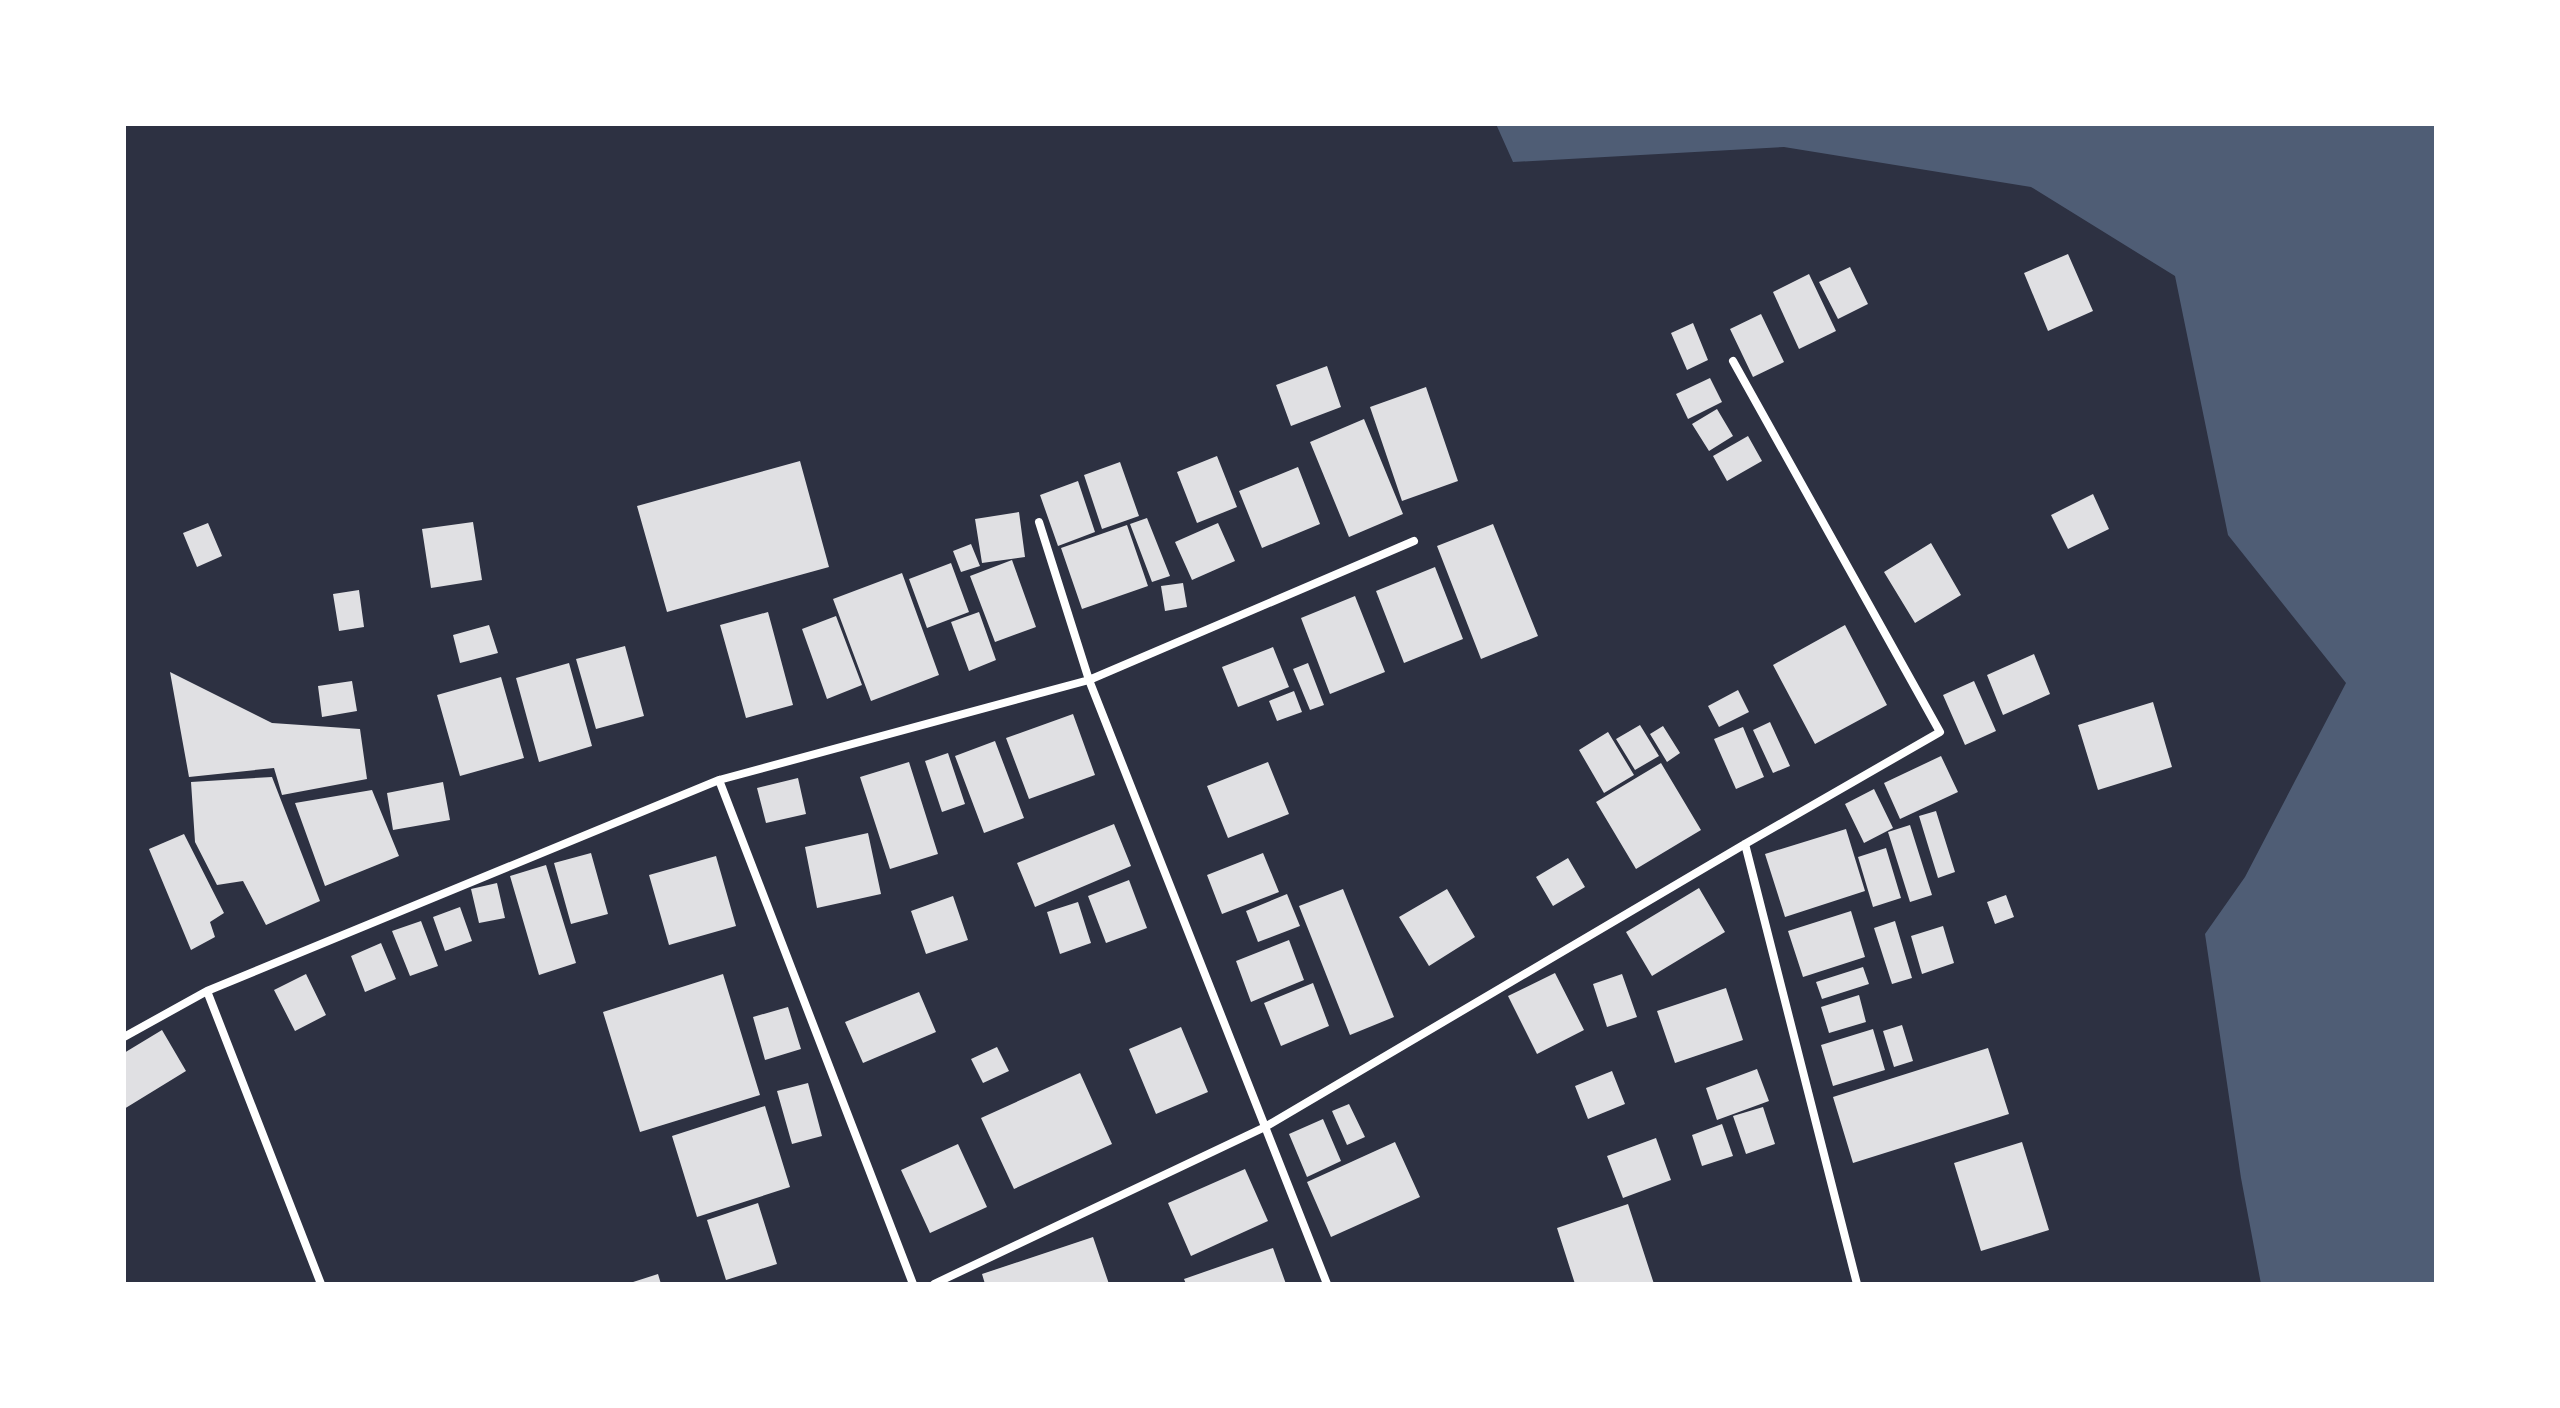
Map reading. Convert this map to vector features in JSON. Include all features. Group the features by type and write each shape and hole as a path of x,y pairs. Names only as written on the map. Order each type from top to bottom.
{"street":[{"path":"934,1284 1265,1127 1940,732 1733,361"},
{"path":"1039,522 1089,680 1327,1284"},
{"path":"124,1037 207,991 719,780 1089,680 1414,541"},
{"path":"719,780 913,1284"},
{"path":"1745,844 1857,1284"},
{"path":"207,991 321,1284"}],"water":[{"path":"1496,124 2436,124 2436,1284 2261,1284 2241,1178 2205,934 2245,877 2346,683 2228,535 2175,276 2031,187 1784,147 1513,162"}],"building":[{"path":"2068,254 2093,311 2048,331 2024,273"},
{"path":"1850,267 1868,304 1838,319 1819,282"},
{"path":"1809,274 1836,331 1799,349 1773,292"},
{"path":"1761,314 1784,362 1753,377 1730,329"},
{"path":"1693,323 1708,360 1687,370 1671,333"},
{"path":"1327,366 1341,407 1291,426 1276,385"},
{"path":"1710,378 1722,402 1688,419 1676,394"},
{"path":"1426,387 1458,481 1402,501 1370,407"},
{"path":"1717,409 1733,436 1709,451 1692,424"},
{"path":"1364,419 1403,514 1349,537 1310,442"},
{"path":"1748,436 1762,461 1727,481 1713,456"},
{"path":"1217,456 1237,507 1197,523 1177,472"},
{"path":"800,461 829,567 667,612 637,506"},
{"path":"1120,462 1139,516 1102,529 1084,475"},
{"path":"1298,467 1320,524 1262,548 1239,491"},
{"path":"1078,481 1095,532 1058,546 1040,495"},
{"path":"2093,494 2109,529 2068,549 2051,515"},
{"path":"1019,512 1025,557 982,563 975,519"},
{"path":"1147,518 1170,576 1152,582 1130,524"},
{"path":"473,522 482,580 431,588 422,529"},
{"path":"208,523 222,556 197,567 183,533"},
{"path":"1218,523 1235,561 1192,580 1175,542"},
{"path":"1493,524 1538,636 1481,659 1437,546"},
{"path":"1127,525 1148,586 1082,609 1061,548"},
{"path":"1931,543 1961,595 1915,623 1884,572"},
{"path":"971,544 980,566 961,572 953,551"},
{"path":"1012,560 1036,627 995,642 970,576"},
{"path":"951,563 969,612 927,628 909,579"},
{"path":"1435,567 1463,639 1404,663 1376,591"},
{"path":"902,573 939,675 871,701 833,599"},
{"path":"1183,583 1187,607 1165,611 1161,586"},
{"path":"359,590 364,627 339,631 333,594"},
{"path":"1355,596 1385,672 1330,694 1301,618"},
{"path":"768,612 793,705 746,718 720,625"},
{"path":"979,612 996,660 969,671 951,622"},
{"path":"836,616 862,685 827,699 802,629"},
{"path":"489,625 498,653 460,663 453,635"},
{"path":"1845,625 1887,705 1815,744 1773,665"},
{"path":"625,646 644,716 596,729 576,659"},
{"path":"1273,647 1289,687 1238,707 1222,667"},
{"path":"2034,654 2050,694 2003,715 1987,675"},
{"path":"569,663 592,746 539,762 516,678"},
{"path":"1308,663 1324,705 1310,710 1293,669"},
{"path":"170,672 272,723 360,729 367,779 282,795 274,768 189,777"},
{"path":"501,677 524,758 460,776 437,695"},
{"path":"352,681 357,711 322,717 318,686"},
{"path":"1974,681 1996,731 1965,745 1943,695"},
{"path":"1738,690 1749,712 1719,727 1708,706"},
{"path":"1294,691 1302,712 1277,721 1269,701"},
{"path":"2153,702 2172,767 2098,790 2078,725"},
{"path":"1073,714 1095,775 1029,799 1006,738"},
{"path":"1770,722 1790,766 1773,773 1753,730"},
{"path":"1640,725 1659,756 1635,770 1616,739"},
{"path":"1663,726 1680,753 1667,762 1650,734"},
{"path":"1743,727 1764,777 1736,789 1714,739"},
{"path":"1608,732 1634,775 1604,793 1579,750"},
{"path":"995,741 1024,818 984,833 955,756"},
{"path":"948,753 965,804 942,812 925,761"},
{"path":"1941,756 1958,792 1900,819 1884,783"},
{"path":"909,762 938,854 890,869 860,777"},
{"path":"1268,762 1289,814 1228,838 1207,786"},
{"path":"1661,763 1701,830 1636,869 1596,802"},
{"path":"272,777 320,901 266,925 243,881 217,885 195,842 191,782"},
{"path":"798,778 806,814 766,823 757,788"},
{"path":"443,782 450,820 393,830 387,793"},
{"path":"1874,789 1893,828 1864,843 1845,804"},
{"path":"372,790 399,856 325,886 295,803"},
{"path":"1936,811 1955,872 1938,878 1919,816"},
{"path":"1114,824 1131,866 1035,907 1017,863"},
{"path":"1910,825 1932,895 1910,902 1888,832"},
{"path":"1846,829 1865,891 1785,917 1765,854"},
{"path":"868,833 881,894 817,908 805,847"},
{"path":"184,834 224,913 210,922 215,937 191,950 149,849"},
{"path":"1886,848 1901,898 1873,907 1858,857"},
{"path":"591,853 608,914 571,924 554,863"},
{"path":"1263,853 1279,892 1222,914 1207,875"},
{"path":"716,856 736,926 669,945 649,875"},
{"path":"1568,858 1585,887 1553,906 1536,877"},
{"path":"546,865 576,963 539,975 510,876"},
{"path":"1129,880 1147,928 1106,943 1088,896"},
{"path":"497,883 505,918 479,923 471,889"},
{"path":"1699,888 1725,932 1652,976 1626,932"},
{"path":"1343,889 1394,1017 1350,1035 1299,906"},
{"path":"1447,889 1475,937 1429,966 1399,917"},
{"path":"1287,894 1300,926 1258,942 1246,911"},
{"path":"2006,895 2014,917 1995,924 1987,902"},
{"path":"953,896 968,940 926,954 911,911"},
{"path":"1078,902 1091,943 1060,954 1047,912"},
{"path":"460,907 472,941 445,951 433,917"},
{"path":"1851,911 1865,957 1803,977 1788,931"},
{"path":"421,921 438,966 410,976 392,931"},
{"path":"1895,921 1912,978 1892,984 1874,928"},
{"path":"1943,926 1954,963 1922,974 1911,936"},
{"path":"1289,940 1304,980 1251,1002 1236,961"},
{"path":"381,943 396,979 365,992 351,956"},
{"path":"1863,967 1869,984 1822,999 1816,982"},
{"path":"1555,973 1584,1030 1537,1054 1508,996"},
{"path":"306,974 326,1015 295,1031 274,990"},
{"path":"723,974 760,1095 640,1132 603,1012"},
{"path":"1622,974 1637,1017 1607,1027 1593,984"},
{"path":"1313,983 1329,1026 1281,1046 1264,1003"},
{"path":"1726,988 1743,1040 1675,1063 1657,1011"},
{"path":"919,992 936,1032 863,1063 845,1022"},
{"path":"1859,995 1866,1022 1829,1033 1821,1007"},
{"path":"788,1007 801,1049 765,1060 753,1017"},
{"path":"1902,1025 1913,1061 1894,1067 1883,1031"},
{"path":"1181,1027 1208,1092 1156,1114 1129,1049"},
{"path":"1873,1029 1885,1070 1833,1086 1821,1045"},
{"path":"162,1030 186,1071 124,1109 124,1053"},
{"path":"997,1047 1009,1071 983,1083 971,1059"},
{"path":"1988,1048 2009,1114 1853,1163 1833,1097"},
{"path":"1757,1069 1769,1101 1717,1120 1706,1088"},
{"path":"1612,1071 1625,1104 1588,1119 1575,1086"},
{"path":"1080,1073 1112,1144 1014,1189 981,1118"},
{"path":"808,1083 822,1136 792,1144 777,1091"},
{"path":"1349,1104 1365,1137 1347,1145 1332,1111"},
{"path":"765,1106 790,1187 697,1217 672,1136"},
{"path":"1763,1107 1775,1144 1746,1154 1733,1116"},
{"path":"1323,1119 1341,1161 1307,1177 1289,1134"},
{"path":"1722,1124 1733,1156 1702,1166 1692,1135"},
{"path":"1656,1138 1671,1180 1623,1198 1607,1156"},
{"path":"1395,1142 1420,1197 1331,1237 1307,1182"},
{"path":"2022,1142 2049,1230 1981,1251 1954,1163"},
{"path":"958,1144 987,1207 930,1233 901,1170"},
{"path":"1245,1169 1268,1221 1191,1256 1168,1203"},
{"path":"758,1203 777,1264 726,1280 707,1220"},
{"path":"1628,1204 1654,1284 1575,1284 1557,1228"},
{"path":"1093,1237 1109,1284 985,1284 982,1274"},
{"path":"1273,1248 1286,1284 1186,1284 1184,1279"},
{"path":"658,1274 661,1284 630,1284 630,1283"}]}
